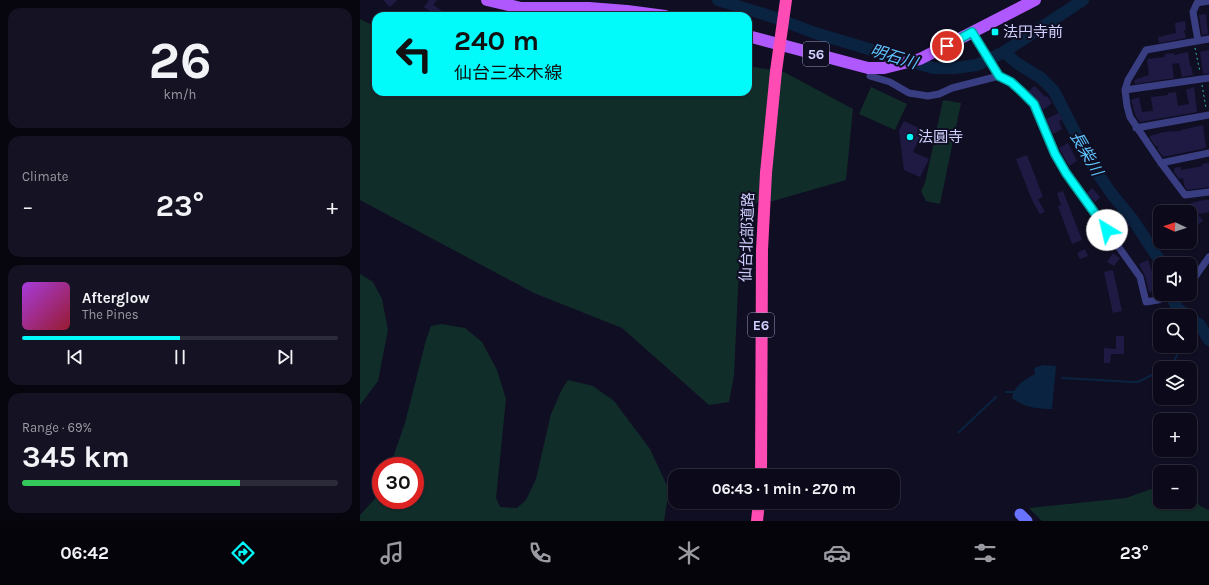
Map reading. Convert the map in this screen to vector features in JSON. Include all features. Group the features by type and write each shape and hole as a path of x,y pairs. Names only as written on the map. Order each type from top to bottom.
{"highway":[{"name":"仙台北部道路","path":"761,469 762,250 766,174 776,71 786,0"},
{"path":"757,521 759,509"},
{"path":"760,509 761,521"}],"main road":[{"path":"487,0 521,8 589,8 634,12"},
{"name":"56","path":"752,37 868,68 884,68 920,59 1035,0"}],"street":[{"path":"1198,41 1193,12 1197,3 1209,1"},
{"path":"972,32 999,76 1011,82 1034,104 1055,154 1066,173 1140,277 1146,302 1153,301"},
{"path":"1209,39 1146,50 1128,80 1125,90 1130,117 1136,128 1185,195 1209,192"},
{"path":"870,76 890,82 909,94 928,96 999,76"},
{"path":"1125,90 1209,78"},
{"path":"1136,128 1209,115"},
{"path":"1161,163 1209,154"},
{"path":"1197,274 1209,257"}],"green space":[{"path":"360,19 372,25 372,96 752,96 752,67 784,72 853,109 846,180 773,201 742,204 734,375 729,402 709,405 622,328 534,293 360,200"},
{"path":"871,87 907,104 895,130 859,114"},
{"path":"943,100 961,103 940,204 926,201 921,191 925,183"},
{"path":"360,274 373,282 382,299 388,330 378,381 360,405"},
{"path":"441,324 465,328 482,342 497,370 506,399 496,498 500,507 517,508 526,500 536,479 551,414 562,389 568,380 593,386 614,401 650,449 668,488 664,521 360,521 360,515 372,502 372,509 424,509 424,457 393,457 405,423 426,340 431,326"},
{"path":"1153,488 1153,509 1197,509 1197,502 1200,506 1209,510 1209,521 1042,521 1029,508 1126,498"}],"water":[{"path":"1043,365 1056,366 1052,409 1031,407 1012,398 1013,393 1018,386 1035,374 1034,368"}],"building":[{"path":"383,0 397,0 390,7"},
{"path":"429,0 437,0 433,5 444,12 429,12 424,7"},
{"path":"1206,14 1208,34 1202,35 1199,15"},
{"path":"1185,21 1186,30 1184,30 1186,38 1159,43 1158,37 1176,33 1175,23"},
{"path":"1209,50 1209,73 1203,74 1200,52"},
{"path":"1188,52 1193,75 1182,77 1179,63 1172,64 1174,78 1135,84 1134,80 1149,75 1147,59 1165,57 1165,54 1174,53 1174,55"},
{"path":"1035,86 1045,97 1047,96 1052,103 1043,110 1038,101 1028,91"},
{"path":"1194,87 1197,112 1140,122 1136,117 1131,100 1139,97 1142,112 1153,111 1151,97 1168,95 1168,93 1176,92 1178,106 1189,104 1186,90"},
{"path":"1059,113 1063,119 1059,121 1062,129 1053,134 1046,119"},
{"path":"904,121 923,130 913,152 929,159 920,177 904,170 899,130"},
{"path":"1203,125 1206,148 1163,157 1158,150 1158,146 1156,147 1150,138 1150,136 1164,132 1181,131"},
{"path":"1068,143 1077,161 1069,166 1059,148"},
{"path":"1027,155 1043,197 1038,199 1045,212 1040,214 1032,200 1016,159"},
{"path":"1209,163 1209,187 1187,190 1184,185 1183,178 1179,179 1174,172 1174,168 1181,167 1181,170 1203,166 1202,164"},
{"path":"1092,188 1100,197 1095,202 1087,193"},
{"path":"1063,191 1082,240 1072,244 1058,206 1061,205 1057,193"},
{"path":"1209,200 1209,212 1198,214 1203,221 1197,225 1197,205 1184,205"},
{"path":"1113,212 1122,223 1126,220 1130,225 1118,234 1105,218"},
{"path":"1085,249 1088,256 1080,259 1077,253"},
{"path":"1113,253 1120,258 1114,266 1107,262"},
{"path":"1148,260 1153,274 1153,291 1149,292 1145,276 1139,264"},
{"path":"1113,270 1122,311 1113,313 1104,272"},
{"path":"1116,336 1124,336 1124,354 1111,354 1110,363 1104,363 1104,348 1116,349"}],"waterway":[{"name":"明石川","path":"718,0 773,17 815,33 933,68 955,68 977,65 1004,52 1083,0"},
{"name":"長柴川","path":"1004,52 1018,64 1041,78 1054,91 1090,162 1111,193 1133,220 1157,257"},
{"name":"長柴川","path":"1174,301 1178,309"},
{"name":"長柴川","path":"1197,323 1200,325 1209,340"},
{"path":"1174,361 1178,353"},
{"path":"1062,378 1138,382 1153,374"},
{"path":"1006,392 1015,392"},
{"path":"959,432 996,397"}],"place":[{"name":"法円寺前","path":"995,32"},
{"name":"法圓寺","path":"910,137"}],"route":[{"path":"947,46 972,32 999,76 1011,82 1034,104 1055,154 1066,173 1107,230"}]}
